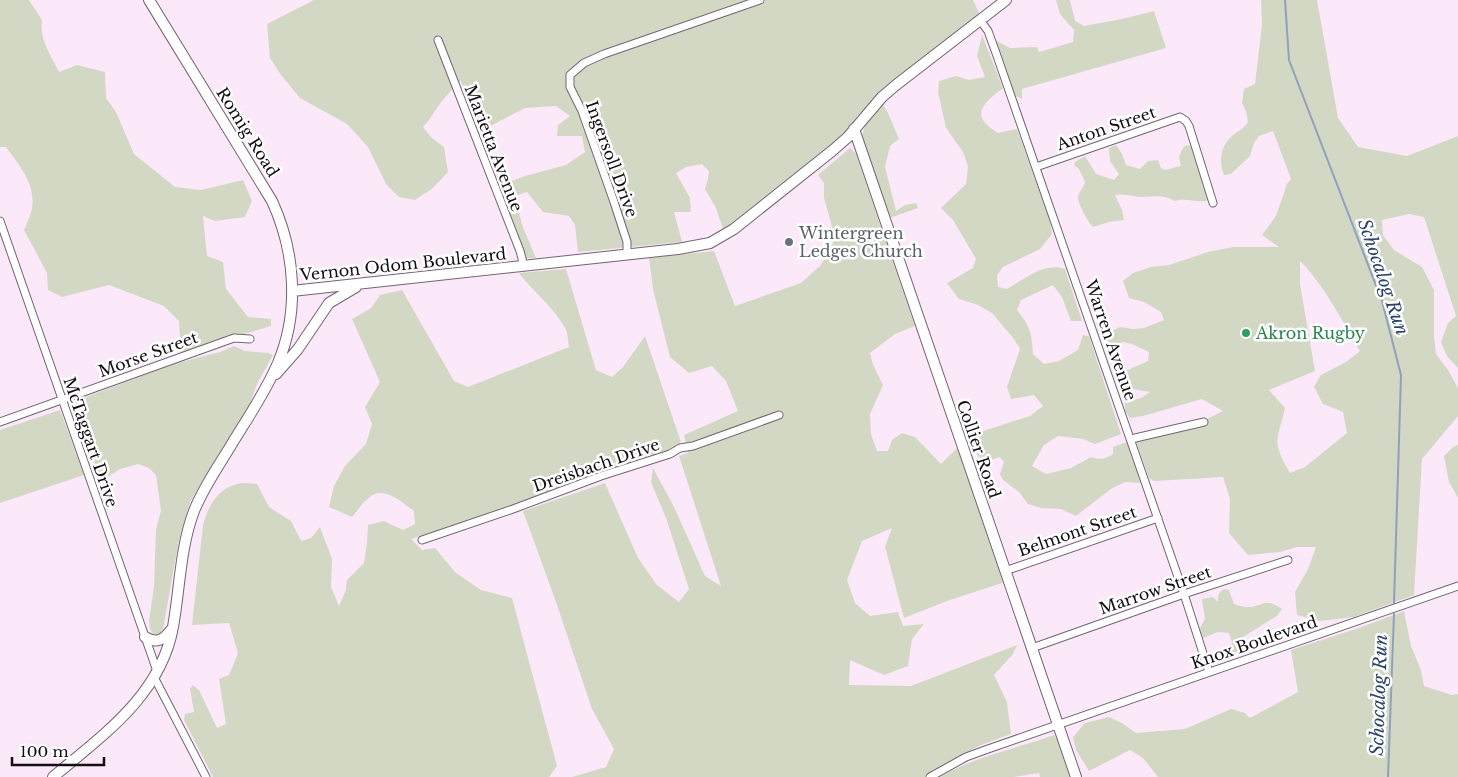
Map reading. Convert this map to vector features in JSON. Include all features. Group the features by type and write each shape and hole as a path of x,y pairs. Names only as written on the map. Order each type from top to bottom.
{"main road":[{"name":"Romig Road","path":"149,0 270,197 286,238 292,291"},
{"name":"Vernon Odom Boulevard","path":"53,777 121,719 135,704 156,674 164,658 173,628 188,529 209,482 269,381 285,339 291,310 292,291 627,254 699,245 720,238 801,178 832,151 896,84 1006,0"},
{"name":"Collier Road","path":"854,129 1076,777"},
{"path":"269,381 298,349 329,303 361,284"},
{"path":"145,636 158,642 166,637 173,628"}],"street":[{"name":"Ingersoll Drive","path":"627,254 627,242 614,202 582,111 570,87 570,75 579,67 604,54 760,0"},
{"name":"Warren Avenue","path":"980,20 988,31 996,53 1158,518 1209,672"},
{"name":"Marietta Avenue","path":"438,40 520,251 524,266"},
{"name":"Anton Street","path":"1036,167 1180,117 1189,126 1213,203"},
{"name":"McTaggart Drive","path":"0,221 145,636 156,674 206,777"},
{"name":"Morse Street","path":"0,422 234,338 250,339"},
{"name":"Dreisbach Drive","path":"422,540 481,521 601,476 670,454 680,448 693,446 779,415"},
{"path":"1130,439 1204,422"},
{"name":"Belmont Street","path":"1005,571 1158,518"},
{"name":"Marrow Street","path":"1032,648 1184,594 1288,560"},
{"name":"Knox Boulevard","path":"930,777 966,757 1458,586"}],"green space":[{"path":"0,0 29,0 42,20 44,41 59,72 77,65 105,72 106,98 116,112 134,154 175,187 201,190 243,180 252,201 245,217 215,221 203,216 207,256 223,262 226,289 248,317 271,319 271,326 181,353 179,321 164,306 109,285 62,297 48,290 47,273 24,230 30,216 33,199 29,183 6,147 0,147"},
{"path":"314,0 973,0 980,15 888,88 857,116 849,132 725,235 716,208 705,189 709,171 702,164 686,167 676,173 690,198 691,212 674,212 682,242 578,252 575,225 569,216 543,212 527,192 515,196 522,225 536,258 525,258 499,186 525,176 566,165 585,152 582,136 557,136 558,125 570,116 556,106 525,108 477,133 461,81 444,99 423,127 432,138 444,147 448,172 433,188 415,200 399,197 386,184 368,147 347,124 300,98 270,58 267,24"},
{"path":"1056,0 1070,0 1075,21 1084,26 1154,11 1166,48 1022,89 1022,99 1013,95 995,40 1010,48 1037,47 1039,52 1073,42 1074,30 1060,14"},
{"path":"1261,0 1317,0 1338,118 1358,147 1407,156 1458,136 1458,368 1447,356 1441,342 1448,323 1456,316 1424,217 1409,214 1382,220 1383,235 1394,250 1422,267 1434,290 1436,354 1458,388 1458,416 1422,459 1414,595 1354,617 1320,621 1297,615 1295,592 1308,569 1316,547 1297,547 1280,552 1248,555 1229,533 1230,499 1223,477 1154,481 1149,478 1136,441 1187,429 1223,411 1202,399 1130,418 1125,411 1125,402 1141,398 1150,392 1132,389 1121,390 1116,375 1148,361 1149,352 1132,344 1122,342 1108,354 1104,341 1112,331 1120,327 1144,328 1164,320 1161,312 1144,302 1129,298 1123,281 1133,273 1233,247 1279,247 1262,235 1276,216 1287,184 1291,179 1273,131 1259,136 1254,143 1250,156 1231,174 1224,175 1221,166 1224,146 1248,122 1242,103 1244,89 1255,84 1262,25","holes":["1300,261 1333,304 1360,351 1346,362 1321,375 1314,387 1323,404 1343,412 1347,433 1305,467 1290,473 1281,455 1277,441 1285,408 1269,390 1315,371 1300,284"]},
{"path":"982,35 1003,88 989,99 982,110 981,116 989,127 998,133 1017,129 1050,220 1052,234 1040,249 1003,267 997,275 998,287 1007,289 1042,270 1057,267 1065,269 1082,321 1071,321 1062,297 1053,285 1021,300 1017,310 1030,330 1033,354 1044,364 1059,361 1078,350 1083,335 1089,336 1121,434 1095,444 1083,439 1058,436 1044,445 1032,466 1046,474 1071,468 1091,457 1100,459 1108,457 1113,454 1113,447 1127,442 1143,483 1125,482 1111,489 1076,516 1061,509 1041,508 1028,504 1019,492 1003,480 1000,474 1004,462 1000,457 985,462 972,448 966,437 961,420 964,418 973,420 980,432 1030,416 1043,406 1034,395 1011,399 1007,387 1020,349 992,313 978,305 959,299 947,283 973,268 976,259 953,220 941,208 966,184 968,166 963,152 946,128 938,92 939,81 956,76 969,80 985,77 977,56"},
{"path":"883,105 899,139 890,146 885,167 896,211 905,205 916,203 918,208 887,219 862,136 866,123"},
{"path":"1116,145 1126,165 1140,169 1148,161 1158,160 1161,168 1165,170 1181,166 1179,156 1184,146 1192,145 1209,200 1175,201 1159,196 1115,195 1122,210 1124,220 1093,227 1078,200 1078,195 1085,182 1079,169 1074,165 1075,162 1085,156 1096,174 1114,180 1119,174 1110,161 1109,148"},
{"path":"850,148 856,154 915,326 895,334 870,353 873,365 883,385 870,414 871,434 877,451 888,451 892,440 902,433 915,437 941,464 958,447 1005,582 947,601 904,618 885,547 892,528 862,541 847,580 855,603 870,616 898,612 903,626 924,624 912,639 908,666 884,675 850,660 849,685 911,686 1017,645 1013,654 994,675 1007,702 1011,734 981,745 954,759 927,777 572,777 606,767 614,749 592,709 523,511 605,483 638,558 657,585 679,602 689,589 666,518 651,482 653,468 674,507 705,576 721,586 679,456 688,453 684,435 738,411 726,381 712,366 689,373 670,357 653,289 649,258 714,251 735,306 801,283 820,266 832,248 834,234 824,198 824,183 818,175"},
{"path":"566,269 596,370 612,377 623,367 645,336 681,442 672,450 458,525 411,539 422,550 435,548 455,572 481,590 512,598 557,766 549,777 213,777 184,720 185,714 194,712 190,689 193,685 199,690 217,728 226,724 219,679 229,675 238,653 229,623 192,625 203,525 214,500 230,486 242,483 257,484 269,507 291,521 301,541 311,538 320,527 332,559 331,587 339,606 346,590 347,580 364,563 368,525 384,521 403,530 415,524 414,511 388,494 376,493 371,496 352,517 329,507 334,486 345,466 366,444 372,424 365,407 380,382 352,319 371,308 380,295 402,290 454,381 468,387 569,347 567,332 560,320 519,273"},
{"path":"234,346 245,351 273,355 257,384 245,417 218,455 190,502 179,540 163,629 156,638 150,629 149,621 154,586 156,529 161,511 156,475 149,468 138,464 120,469 106,478 97,474 74,409 78,400 173,364 220,352"},
{"path":"60,410 84,475 0,503 0,430"},
{"path":"1458,445 1458,498 1449,482 1444,456 1453,447"},
{"path":"1224,589 1229,590 1234,604 1252,607 1271,603 1282,609 1277,616 1243,637 1241,652 1232,659 1224,658 1232,643 1229,633 1218,632 1201,639 1200,628 1205,619 1202,599 1213,597 1218,602 1219,594"},
{"path":"1404,611 1411,646 1421,670 1424,686 1452,695 1458,694 1458,777 1158,777 1143,758 1130,750 1089,771 1076,750 1073,737 1085,723 1109,717 1136,733 1185,729 1231,709 1245,713 1250,718 1298,692 1291,650"},
{"path":"1054,735 1059,742 1071,777 1040,777 1039,773 1014,777 940,777 981,758"}],"waterway":[{"name":"Schocalog Run","path":"1285,0 1289,60 1382,301 1401,375 1394,603"},
{"name":"Schocalog Run","path":"1388,777 1394,614"}],"place":[{"name":"Wintergreen Ledges Church","path":"789,242"},
{"name":"Akron Rugby","path":"1246,333"}]}
